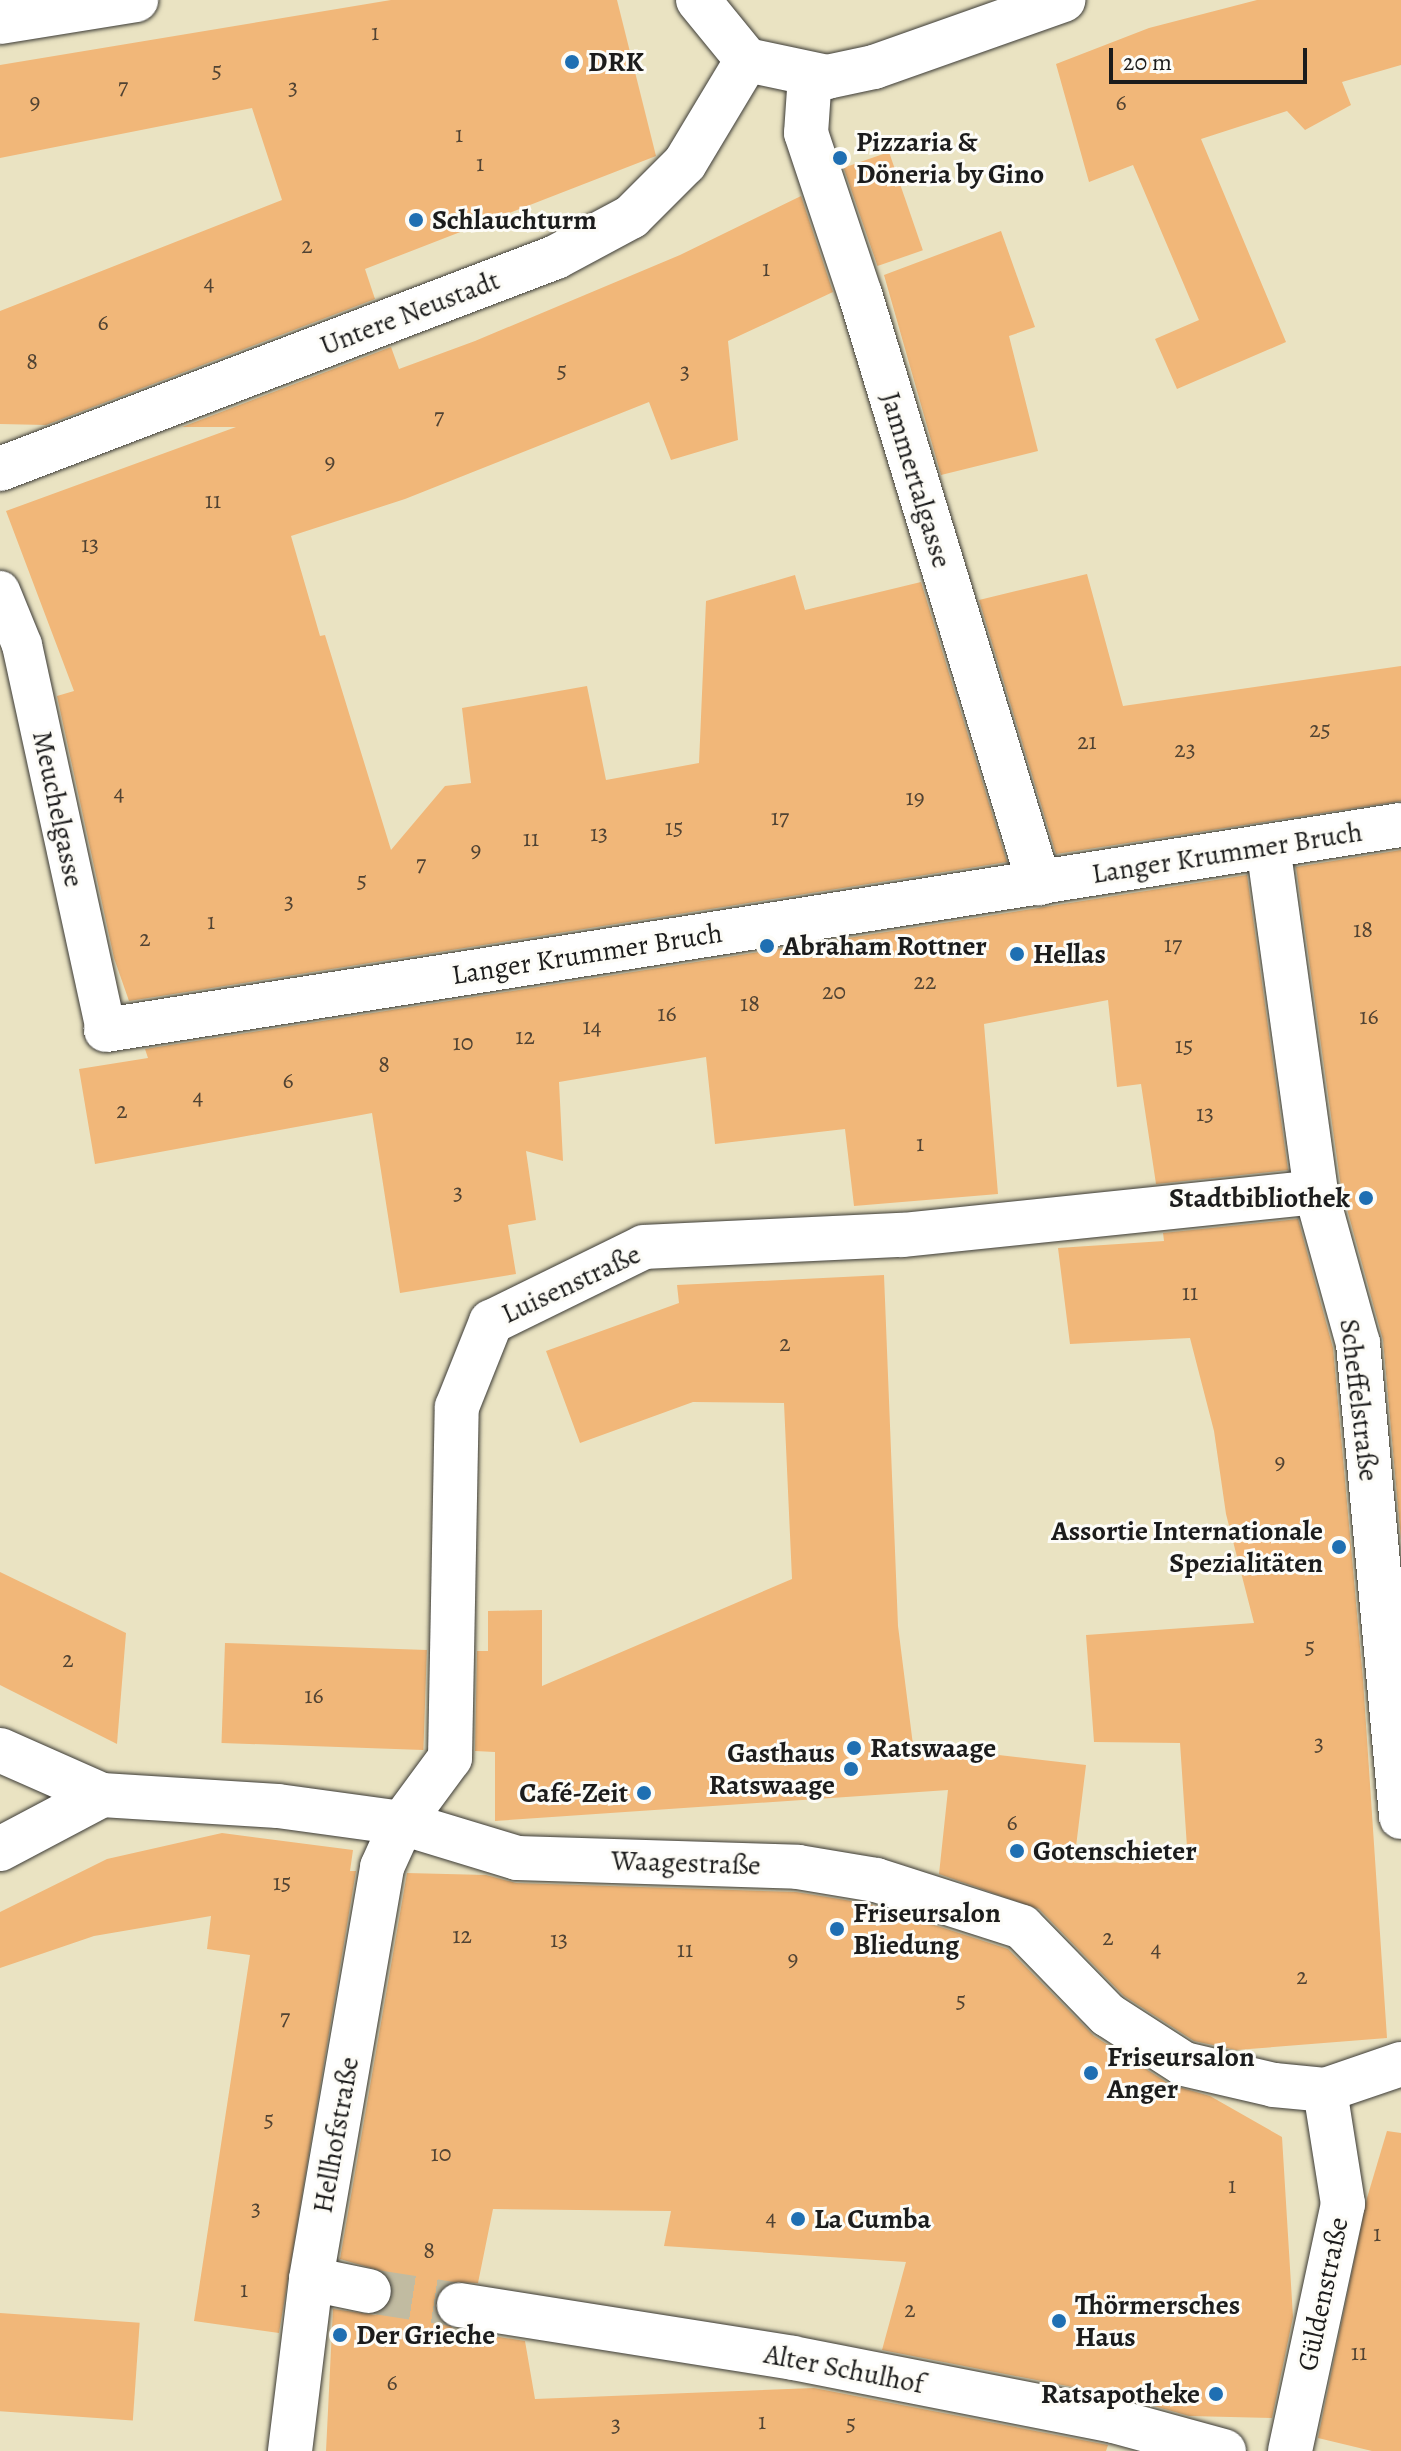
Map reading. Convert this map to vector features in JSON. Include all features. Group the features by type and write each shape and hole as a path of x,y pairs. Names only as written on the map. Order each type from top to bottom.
{"street":[{"path":"0,22 53,7 136,0"},
{"path":"698,0 747,60 818,76 874,67 1063,0"},
{"name":"Untere Neustadt","path":"0,469 556,257 631,217 685,163 747,60"},
{"name":"Jammertalgasse","path":"818,76 806,133 1039,883"},
{"name":"Langer Krummer Bruch","path":"106,1030 1401,825"},
{"name":"Scheffelstraße","path":"1268,846 1316,1192 1358,1343 1401,1817"},
{"name":"Luisenstraße","path":"402,1823 450,1758 457,1407 491,1322 644,1247 902,1235 1316,1192"},
{"name":"Waagestraße","path":"0,1750 102,1795 278,1806 402,1823 517,1858 798,1867 876,1880 1022,1927 1108,2015 1184,2064 1274,2085 1325,2090"},
{"path":"0,1849 102,1795"},
{"name":"Hellhofstraße","path":"290,2451 311,2279 382,1867 402,1823"},
{"path":"1325,2090 1401,2064"},
{"name":"Güldenstraße","path":"1290,2451 1343,2204 1325,2090"},
{"path":"311,2279 369,2291"},
{"name":"Alter Schulhof","path":"459,2305 793,2358 1114,2421 1224,2451"}],"lane":[{"name":"Meuchelgasse","path":"0,591 22,645 106,1030"}],"building":[{"path":"391,0 617,0 656,156 365,269 375,299 46,425 0,424 0,311 282,200 252,108 0,158 0,65"},
{"path":"1257,0 1401,0 1401,65 1342,82 1351,105 1305,130 1287,111 1201,139 1286,342 1177,389 1155,339 1199,320 1133,165 1089,182 1056,64 1149,28"},
{"path":"889,152 923,250 877,266 844,168"},
{"path":"801,196 833,292 728,341 738,440 671,460 649,402 405,499 291,536 320,636 325,635 391,850 445,786 471,783 462,708 587,686 606,780 699,763 706,601 795,575 805,610 921,582 1007,862 129,1001 114,958 57,696 74,691 6,511 236,427 182,427 391,347 399,369 475,341 680,255"},
{"path":"1001,231 1035,327 1009,336 1038,451 941,475 884,275"},
{"path":"1087,574 1123,706 1401,666 1401,801 1056,854 979,600"},
{"path":"1401,850 1401,1540 1383,1340 1341,1187 1296,867"},
{"path":"1247,875 1288,1170 1156,1184 1141,1084 1117,1087 1108,1000 984,1024 998,1194 854,1206 845,1129 715,1144 706,1057 559,1082 563,1161 526,1151 536,1220 508,1225 516,1274 400,1293 372,1113 95,1164 79,1069 148,1058 145,1049"},
{"path":"1298,1219 1333,1348 1363,1680 1387,2038 1236,2050 1194,2041 1124,1996 1039,1909 939,1874 948,1790 495,1821 495,1752 475,1751 477,1651 488,1651 488,1611 542,1610 542,1686 792,1579 784,1403 693,1402 580,1443 546,1351 679,1303 677,1285 884,1275 898,1626 913,1745 1086,1765 1074,1863 1188,1862 1180,1743 1094,1742 1086,1635 1254,1623 1226,1514 1214,1431 1190,1338 1070,1344 1058,1248 1164,1241 1163,1233"},
{"path":"0,1572 126,1633 117,1744 0,1685"},
{"path":"225,1643 427,1650 423,1750 222,1743"},
{"path":"222,1833 353,1850 350,1871 356,1871 279,2333 194,2321 250,1955 207,1949 211,1916 94,1936 0,1968 0,1912 107,1859"},
{"path":"407,1873 486,1875 516,1883 796,1892 870,1904 1008,1949 1094,2036 1171,2085 1210,2096 1282,2137 1293,2317 1272,2418 1189,2416 1119,2396 882,2350 906,2262 664,2246 671,2211 493,2209 478,2283 449,2282 439,2290 435,2313 455,2330 525,2341 535,2399 814,2388 1108,2445 1106,2451 326,2451 333,2309 376,2315 394,2295 385,2272 340,2259"},
{"path":"1387,2131 1401,2133 1401,2451 1372,2451 1318,2438 1367,2198"},
{"path":"0,2313 140,2323 133,2421 0,2411"}],"tunnel":[{"path":"369,2291 459,2305"}],"place":[{"name":"DRK","path":"572,62"},
{"name":"Pizzaria & Döneria by Gino","path":"840,158"},
{"name":"Schlauchturm","path":"416,220"},
{"name":"Abraham Rottner","path":"767,946"},
{"name":"Hellas","path":"1017,954"},
{"name":"Stadtbibliothek","path":"1366,1198"},
{"name":"Assortie Internationale Spezialitäten","path":"1339,1547"},
{"name":"Ratswaage","path":"854,1748"},
{"name":"Gasthaus Ratswaage","path":"851,1769"},
{"name":"Café-Zeit","path":"644,1793"},
{"name":"Gotenschieter","path":"1017,1851"},
{"name":"Friseursalon Bliedung","path":"837,1929"},
{"name":"Friseursalon Anger","path":"1091,2073"},
{"name":"La Cumba","path":"798,2219"},
{"name":"Thörmersches Haus","path":"1059,2321"},
{"name":"Der Grieche","path":"340,2335"},
{"name":"Ratsapotheke","path":"1216,2394"}]}
